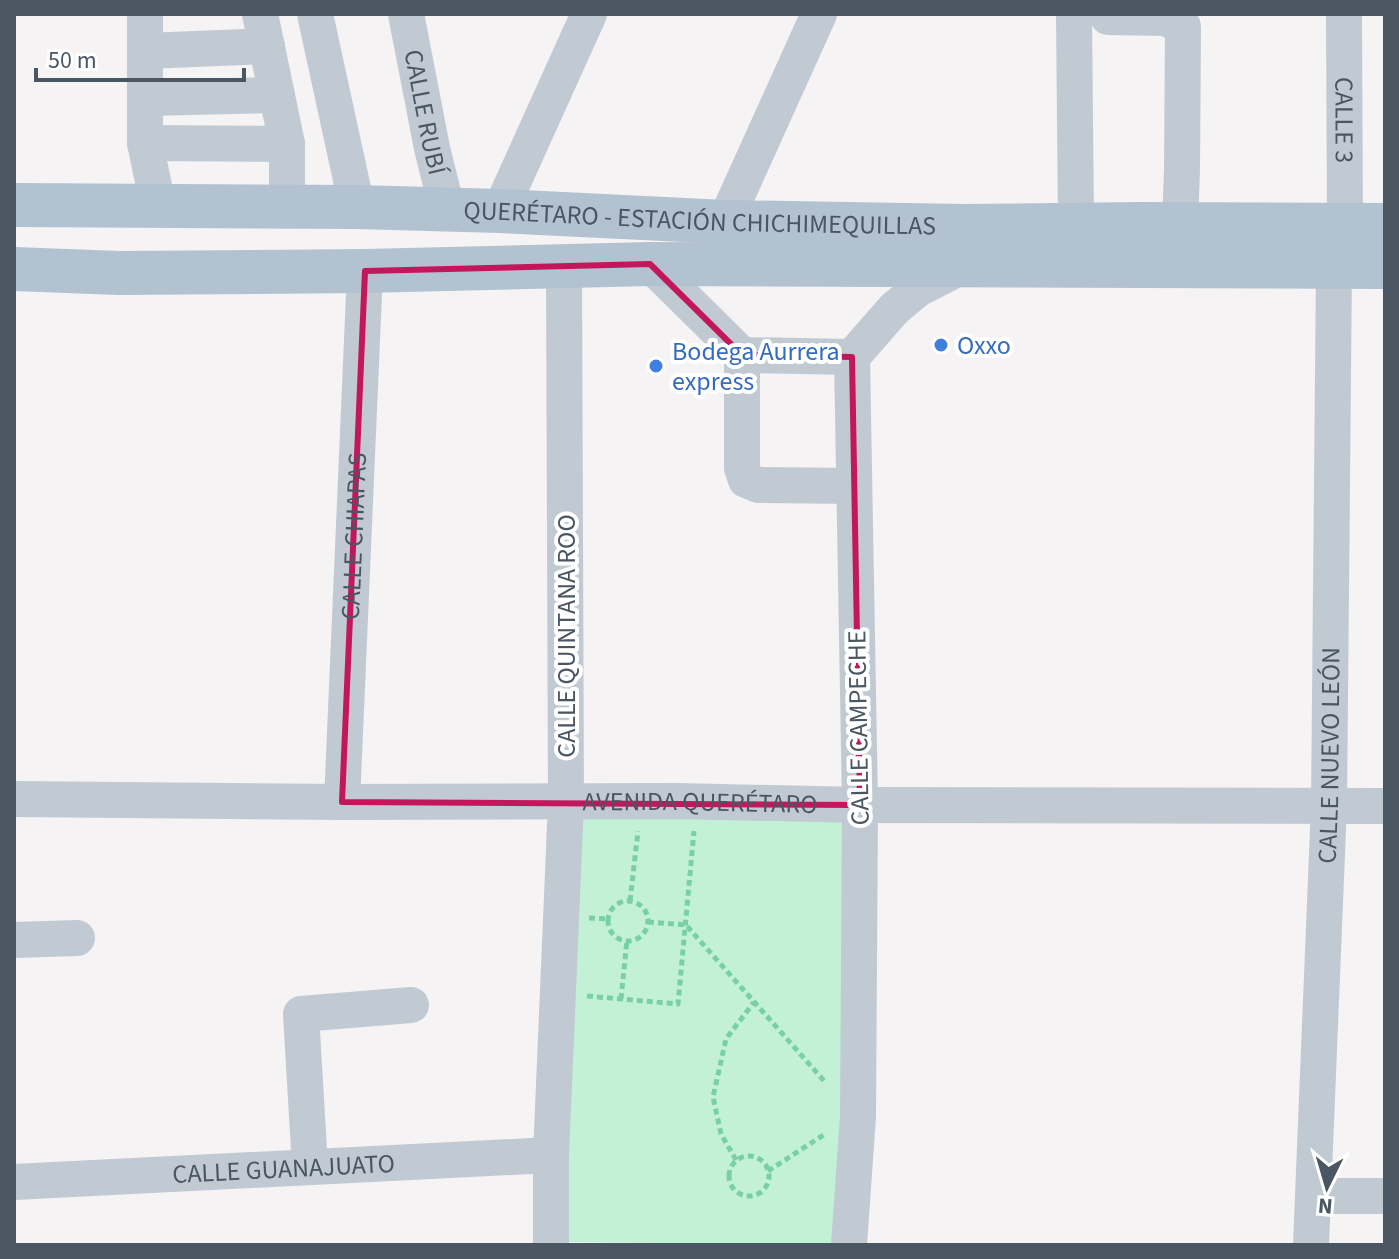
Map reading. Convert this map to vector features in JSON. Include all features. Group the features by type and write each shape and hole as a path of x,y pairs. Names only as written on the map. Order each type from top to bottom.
{"main road":[{"name":"QUERÉTARO - ESTACIÓN CHICHIMEQUILLAS","path":"14,205 287,205 725,222 964,226 1180,224 1355,239 1385,267"},
{"path":"119,273 147,262 189,257 195,252 199,242 195,222 158,205"},
{"path":"301,271 288,265 279,247 281,235 297,224 358,220 610,217"},
{"name":"QUERÉTARO - ESTACIÓN CHICHIMEQUILLAS","path":"14,269 119,273 650,264 963,266 1355,239"}],"street":[{"path":"145,14 145,143 158,205"},
{"path":"315,14 357,207"},
{"name":"CALLE RUBÍ","path":"406,14 447,209"},
{"path":"500,211 589,14"},
{"path":"725,222 819,14"},
{"name":"CALLE 3","path":"1344,14 1355,239"},
{"path":"1076,224 1091,16 1166,18 1183,27 1180,224"},
{"path":"145,51 264,30 287,144 287,205"},
{"path":"145,98 277,95"},
{"path":"145,143 287,144"},
{"name":"CALLE NUEVO LEÓN","path":"1311,1245 1355,239"},
{"path":"650,264 742,355 852,357 894,309 918,289 963,266"},
{"name":"CALLE QUINTANA ROO","path":"551,1245 551,1155 566,802 564,267"},
{"name":"CALLE CHIAPAS","path":"342,802 365,271"},
{"path":"742,355 742,468 746,480 758,485 853,486"},
{"name":"CALLE CAMPECHE","path":"849,1245 858,1116 860,805 852,357"},
{"name":"AVENIDA QUERÉTARO","path":"14,799 1385,806"},
{"path":"14,940 77,938"},
{"path":"310,1167 301,1014 411,1005"},
{"name":"CALLE GUANAJUATO","path":"14,1182 551,1155"},
{"path":"1314,1196 1385,1196"}],"path":[{"path":"576,995 678,1004 695,819"},
{"path":"630,901 638,830"},
{"path":"630,901 643,908 648,922 640,937 622,940 610,928 608,919 617,904 630,901"},
{"path":"648,922 686,925 834,1092"},
{"path":"621,999 627,940"},
{"path":"736,1160 721,1134 713,1097 726,1039 754,1002"},
{"path":"768,1171 830,1131"},
{"path":"743,1156 759,1158 768,1171 766,1186 753,1195 738,1193 729,1181 731,1166 743,1156"}],"highlighted area":[{"path":"650,264 742,355 852,357 860,805 342,802 365,271"}],"green space":[{"path":"569,807 856,809 850,1245 557,1242"}],"place":[{"name":"Oxxo","path":"941,345"},
{"name":"Bodega Aurrera express","path":"656,366"}]}
